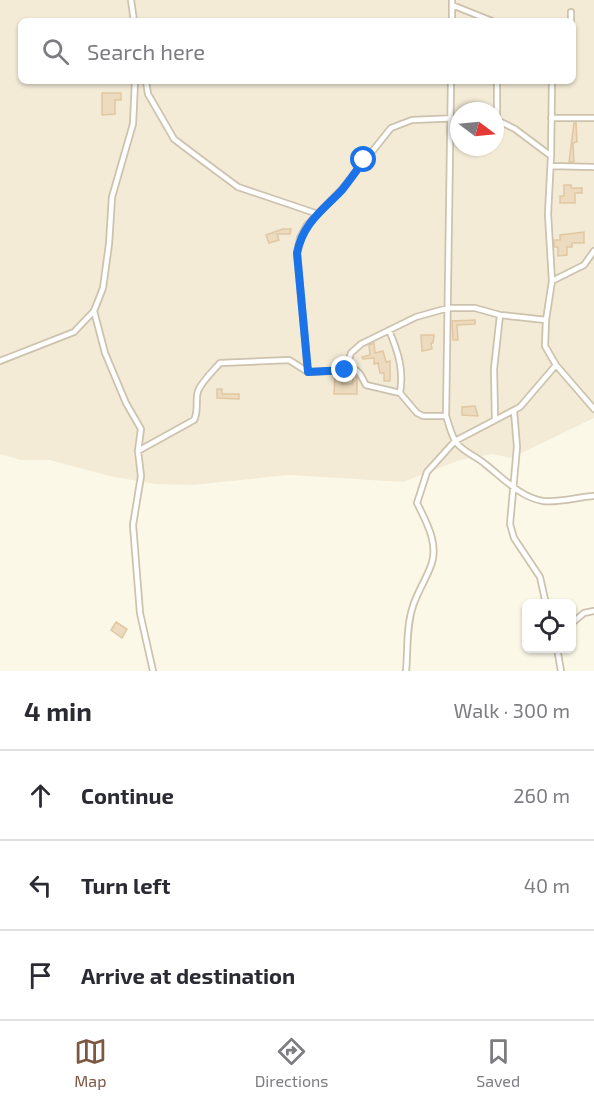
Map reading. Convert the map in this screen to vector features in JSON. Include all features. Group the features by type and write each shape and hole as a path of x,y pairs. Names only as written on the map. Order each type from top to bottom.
{"street":[{"path":"131,0 135,18"},
{"path":"452,3 485,18"},
{"path":"571,12 571,18"},
{"path":"0,361 74,332 94,311 103,288 112,197 133,124 135,84"},
{"path":"146,84 148,94 174,139 195,155 238,187 318,214"},
{"path":"450,102 451,84"},
{"path":"496,102 497,84"},
{"path":"552,84 548,214 552,281 545,346 556,365 594,409"},
{"path":"308,372 297,253 300,238 391,128 412,120 450,118 446,416 455,441 524,494 542,501 554,502 594,496"},
{"path":"552,118 594,118"},
{"path":"504,123 516,129 551,156"},
{"path":"550,166 594,167"},
{"path":"552,281 584,265 594,251"},
{"path":"345,370 351,353 361,344 416,316 448,308 475,308 500,315 546,320"},
{"path":"94,311 105,353 126,403 141,429 138,451 141,476 133,525 140,613 153,671"},
{"path":"495,419 494,369 500,315"},
{"path":"388,330 400,355 402,380 400,393"},
{"path":"138,451 194,420 197,393 220,363 289,360 308,372 358,371 366,385 400,393 417,414 446,416"},
{"path":"406,671 407,639 412,608 420,586 431,567 434,550 429,529 417,503 427,472 455,441 520,407 556,365"},
{"path":"514,411 517,447 510,524 514,538 540,577 545,599"},
{"path":"576,620 584,613 594,611"},
{"path":"558,653 561,671"}],"shaded area":[{"path":"0,0 594,0 594,418 511,458 492,454 460,460 403,482 289,475 192,485 155,484 109,476 50,460 21,460 0,454"}],"building":[{"path":"102,93 121,93 121,100 115,100 115,114 102,115"},
{"path":"574,123 576,123 577,142 573,143 574,162 569,162"},
{"path":"564,185 571,185 571,188 582,188 582,193 575,193 575,203 560,203 560,196 564,196"},
{"path":"283,229 291,229 290,234 277,234 279,240 269,243 266,235"},
{"path":"584,232 584,243 572,243 572,247 567,247 567,255 558,256 558,247 554,247 554,240 560,240 560,235"},
{"path":"475,320 475,324 457,325 458,340 453,340 452,321"},
{"path":"421,335 434,335 433,343 431,343 432,349 422,351"},
{"path":"374,343 375,353 383,351 386,362 390,361 390,381 384,381 384,373 380,373 378,363 374,364 374,358 363,359 362,357 370,355 369,345"},
{"path":"335,375 343,375 342,384 352,384 354,375 357,378 357,394 334,394"},
{"path":"217,389 222,389 222,394 239,394 239,399 217,398"},
{"path":"475,406 478,416 462,415 462,407"},
{"path":"116,622 127,629 122,638 111,630"}],"route":[{"path":"345,370 308,372 297,253 300,238 308,225 342,189 364,160"}]}
